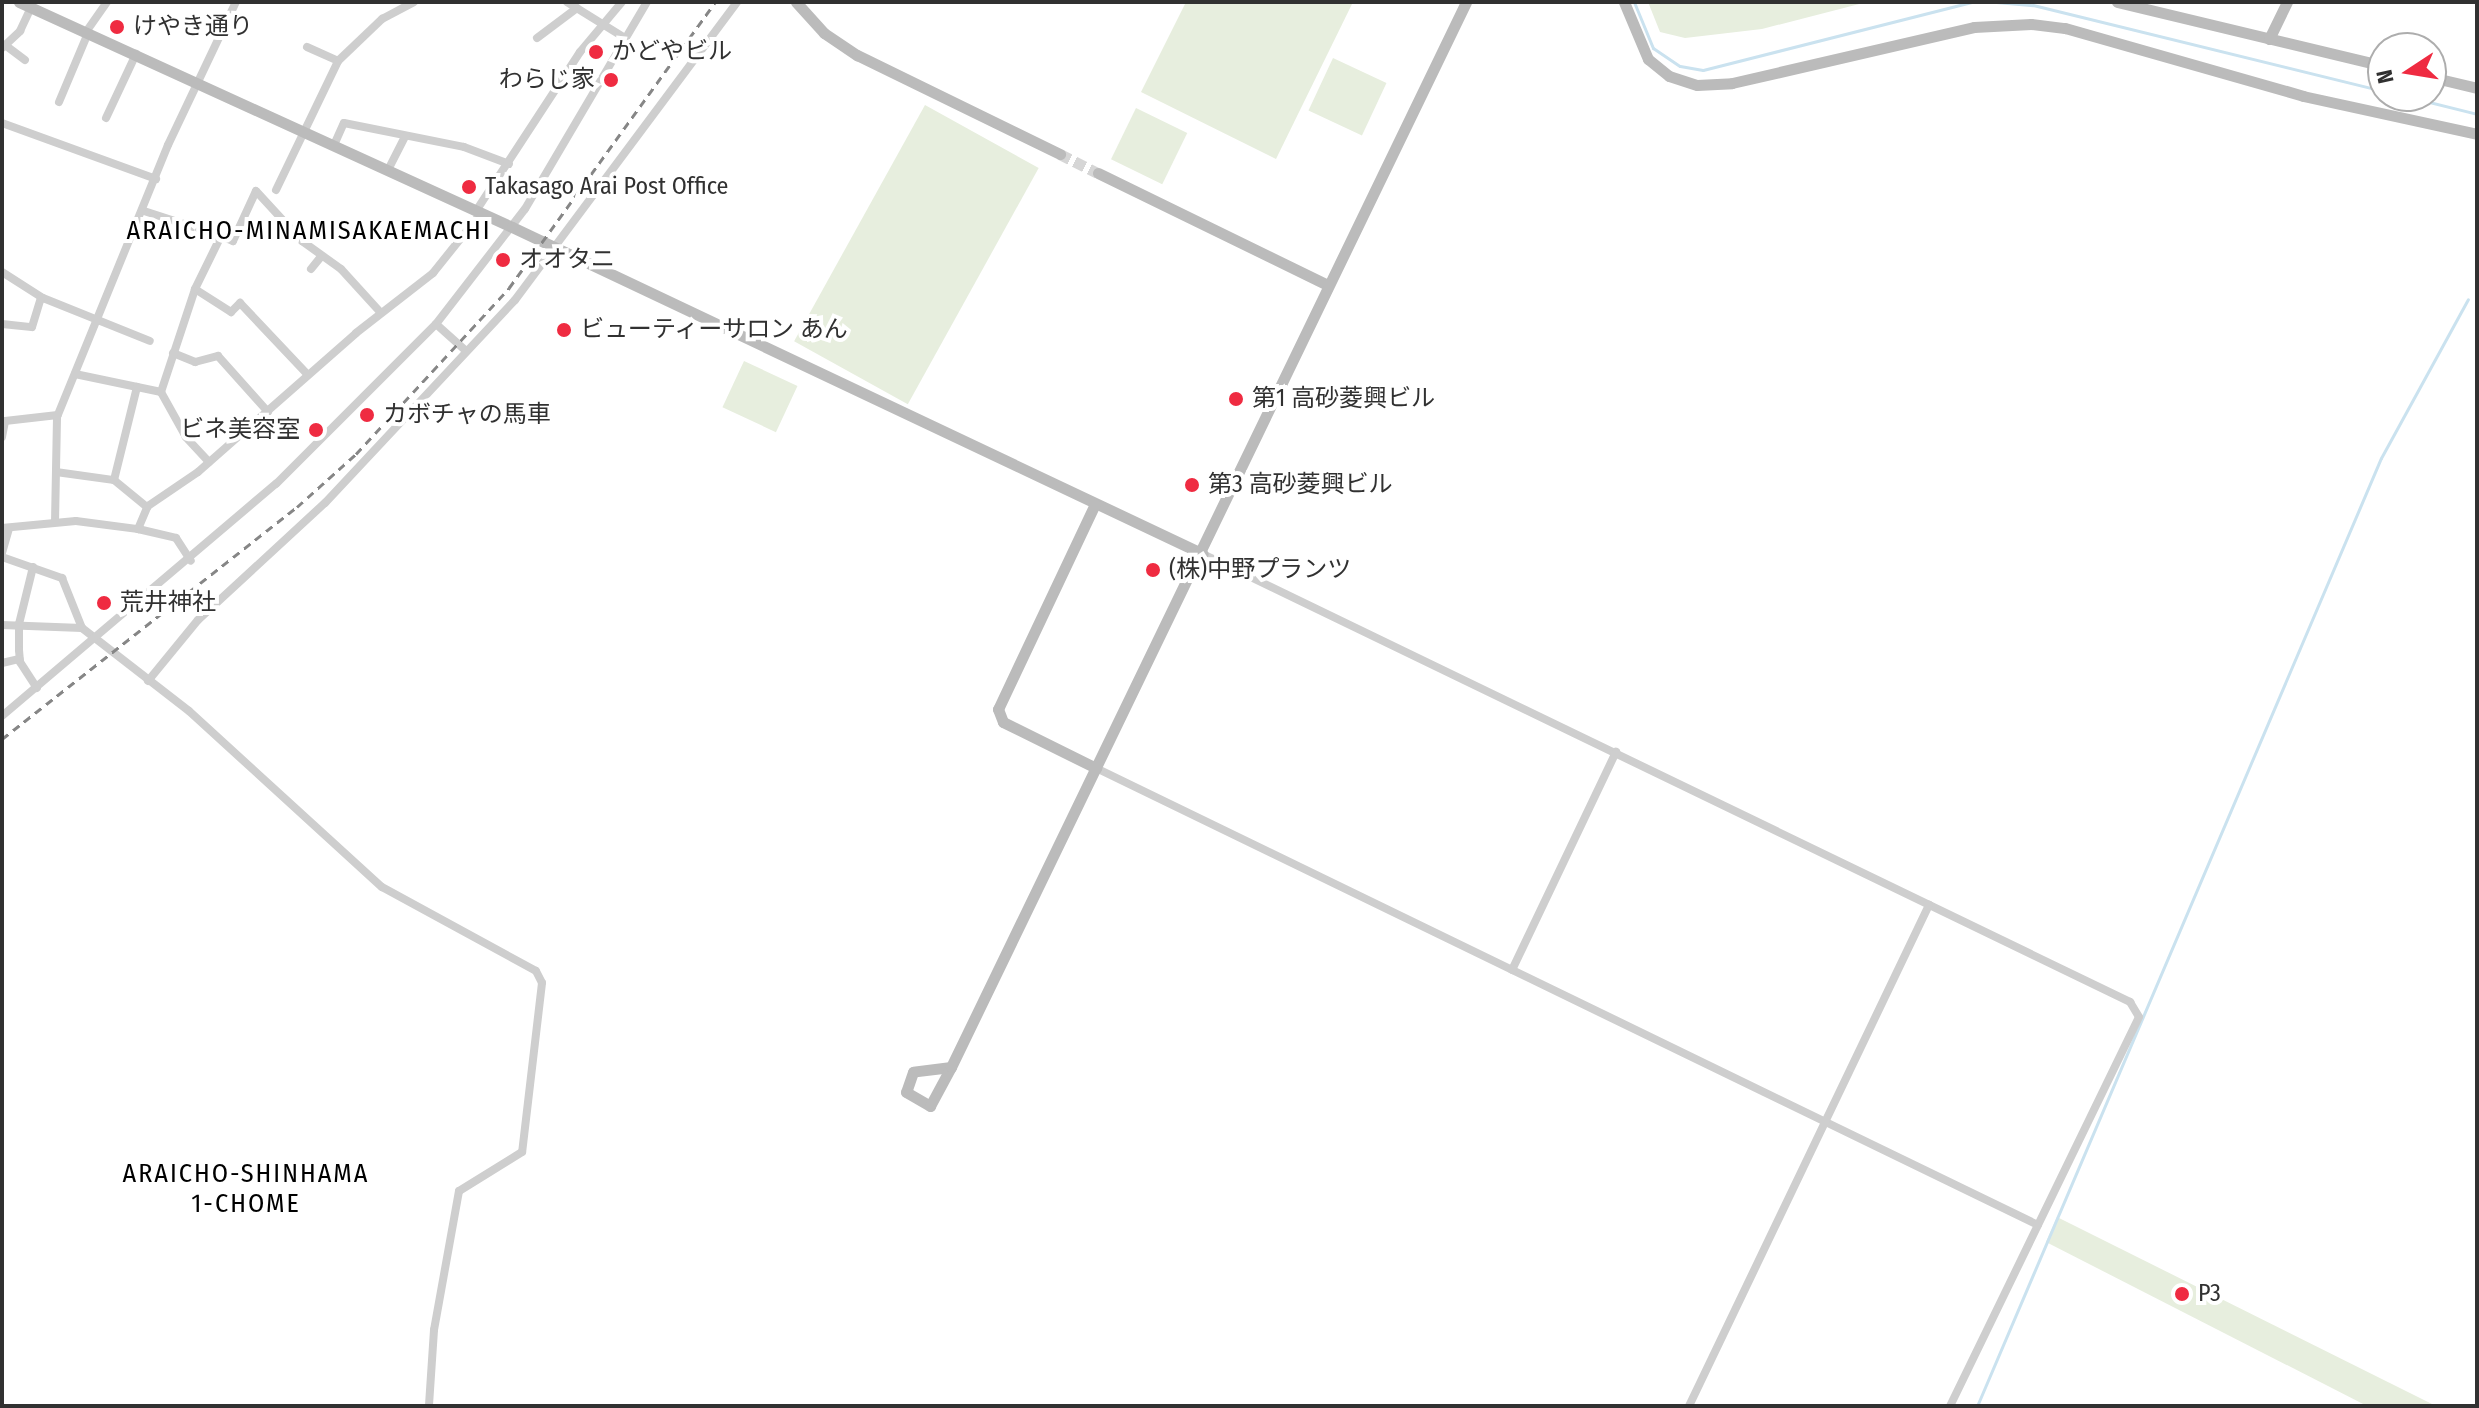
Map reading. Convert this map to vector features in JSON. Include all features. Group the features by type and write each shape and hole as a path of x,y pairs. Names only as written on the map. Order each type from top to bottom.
{"street":[{"path":"19,2 512,227 1203,554 2130,1002 2139,1017 1950,1406"},
{"path":"59,102 87,32 107,2"},
{"path":"55,522 58,415 197,82 236,2"},
{"path":"276,190 338,61 382,19 414,2"},
{"path":"567,2 625,38"},
{"path":"138,529 147,507 209,462 381,313 433,273 478,212 601,23 622,2"},
{"path":"2,716 191,561 436,324 512,227 647,2"},
{"path":"148,681 198,620 325,503 515,300 737,2"},
{"path":"796,2 824,33 857,55 1060,154"},
{"path":"951,1067 913,1072 906,1081 906,1092 914,1100 930,1106 951,1067 1203,554 1328,285 1466,2"},
{"path":"1624,2 1648,59 1669,76 1697,85 1757,78 1974,27 2031,24 2065,28 2303,96 2477,134"},
{"path":"2117,2 2367,62"},
{"path":"2269,39 2287,2"},
{"path":"25,60 4,46 20,31 31,7"},
{"path":"537,38 577,8"},
{"path":"307,47 338,61"},
{"path":"106,118 136,54"},
{"path":"2447,81 2477,88"},
{"path":"2,123 156,179"},
{"path":"334,145 344,123 485,152 509,164"},
{"path":"388,170 405,136"},
{"path":"1098,173 1328,285"},
{"path":"144,211 233,241 256,191 320,258 341,269 381,313"},
{"path":"209,462 186,437 161,392 195,289 221,236"},
{"path":"311,269 320,258"},
{"path":"2,272 41,297 100,318 150,341"},
{"path":"195,289 231,312 240,303 308,375"},
{"path":"2,324 32,327 41,297"},
{"path":"436,324 465,350"},
{"path":"173,353 195,362 218,356 268,412"},
{"path":"75,374 161,392"},
{"path":"114,480 137,387"},
{"path":"2,437 4,420 58,415"},
{"path":"56,472 114,480 147,507"},
{"path":"1095,504 998,709 1003,722 2038,1225"},
{"path":"191,561 176,538 138,529 55,522 5,528 2,555 62,578 82,628 230,746 288,805 382,887 536,971 542,983 522,1152 459,1191 434,1330 429,1406"},
{"path":"33,567 19,626 20,659 37,688"},
{"path":"2,625 82,628"},
{"path":"2,663 20,659"},
{"path":"1512,970 1616,752"},
{"path":"1689,1406 1829,1122 1929,905"}],"green space":[{"path":"1186,2 1353,2 1276,159 1141,92"},
{"path":"1648,2 1867,2 1762,29 1685,38 1660,32"},
{"path":"1333,58 1386,83 1362,136 1308,111"},
{"path":"925,105 1039,168 908,404 794,341"},
{"path":"1136,108 1187,133 1162,184 1111,159"},
{"path":"744,361 797,386 776,432 722,407"},
{"path":"2057,1217 2436,1406 2367,1406 2046,1242"}],"waterway":[{"path":"1634,2 1653,48 1680,66 1703,70 1972,2"},
{"path":"1996,2 2033,5 2367,87"},
{"path":"2447,106 2477,114"},
{"path":"1977,1406 2381,458 2468,299"}],"tunnel":[{"path":"1060,154 1098,173"}],"railway":[{"path":"2,739 297,507 356,454 509,288 715,2"}],"place":[{"name":"けやき通り","path":"117,27"},
{"name":"かどやビル","path":"596,52"},
{"name":"わらじ家","path":"611,80"},
{"name":"Takasago Arai Post Office","path":"469,187"},
{"name":"オオタニ","path":"503,260"},
{"name":"ビューティーサロン あん","path":"564,330"},
{"name":"第1 高砂菱興ビル","path":"1236,399"},
{"name":"カボチャの馬車","path":"367,415"},
{"name":"ビネ美容室","path":"316,430"},
{"name":"第3 高砂菱興ビル","path":"1192,485"},
{"name":"(株)中野プランツ","path":"1153,570"},
{"name":"荒井神社","path":"104,603"},
{"name":"P3","path":"2182,1294"}],"district":[{"name":"ARAICHO-MINAMISAKAEMACHI","path":"309,231"},
{"name":"ARAICHO-SHINHAMA 1-CHOME","path":"246,1189"}]}
